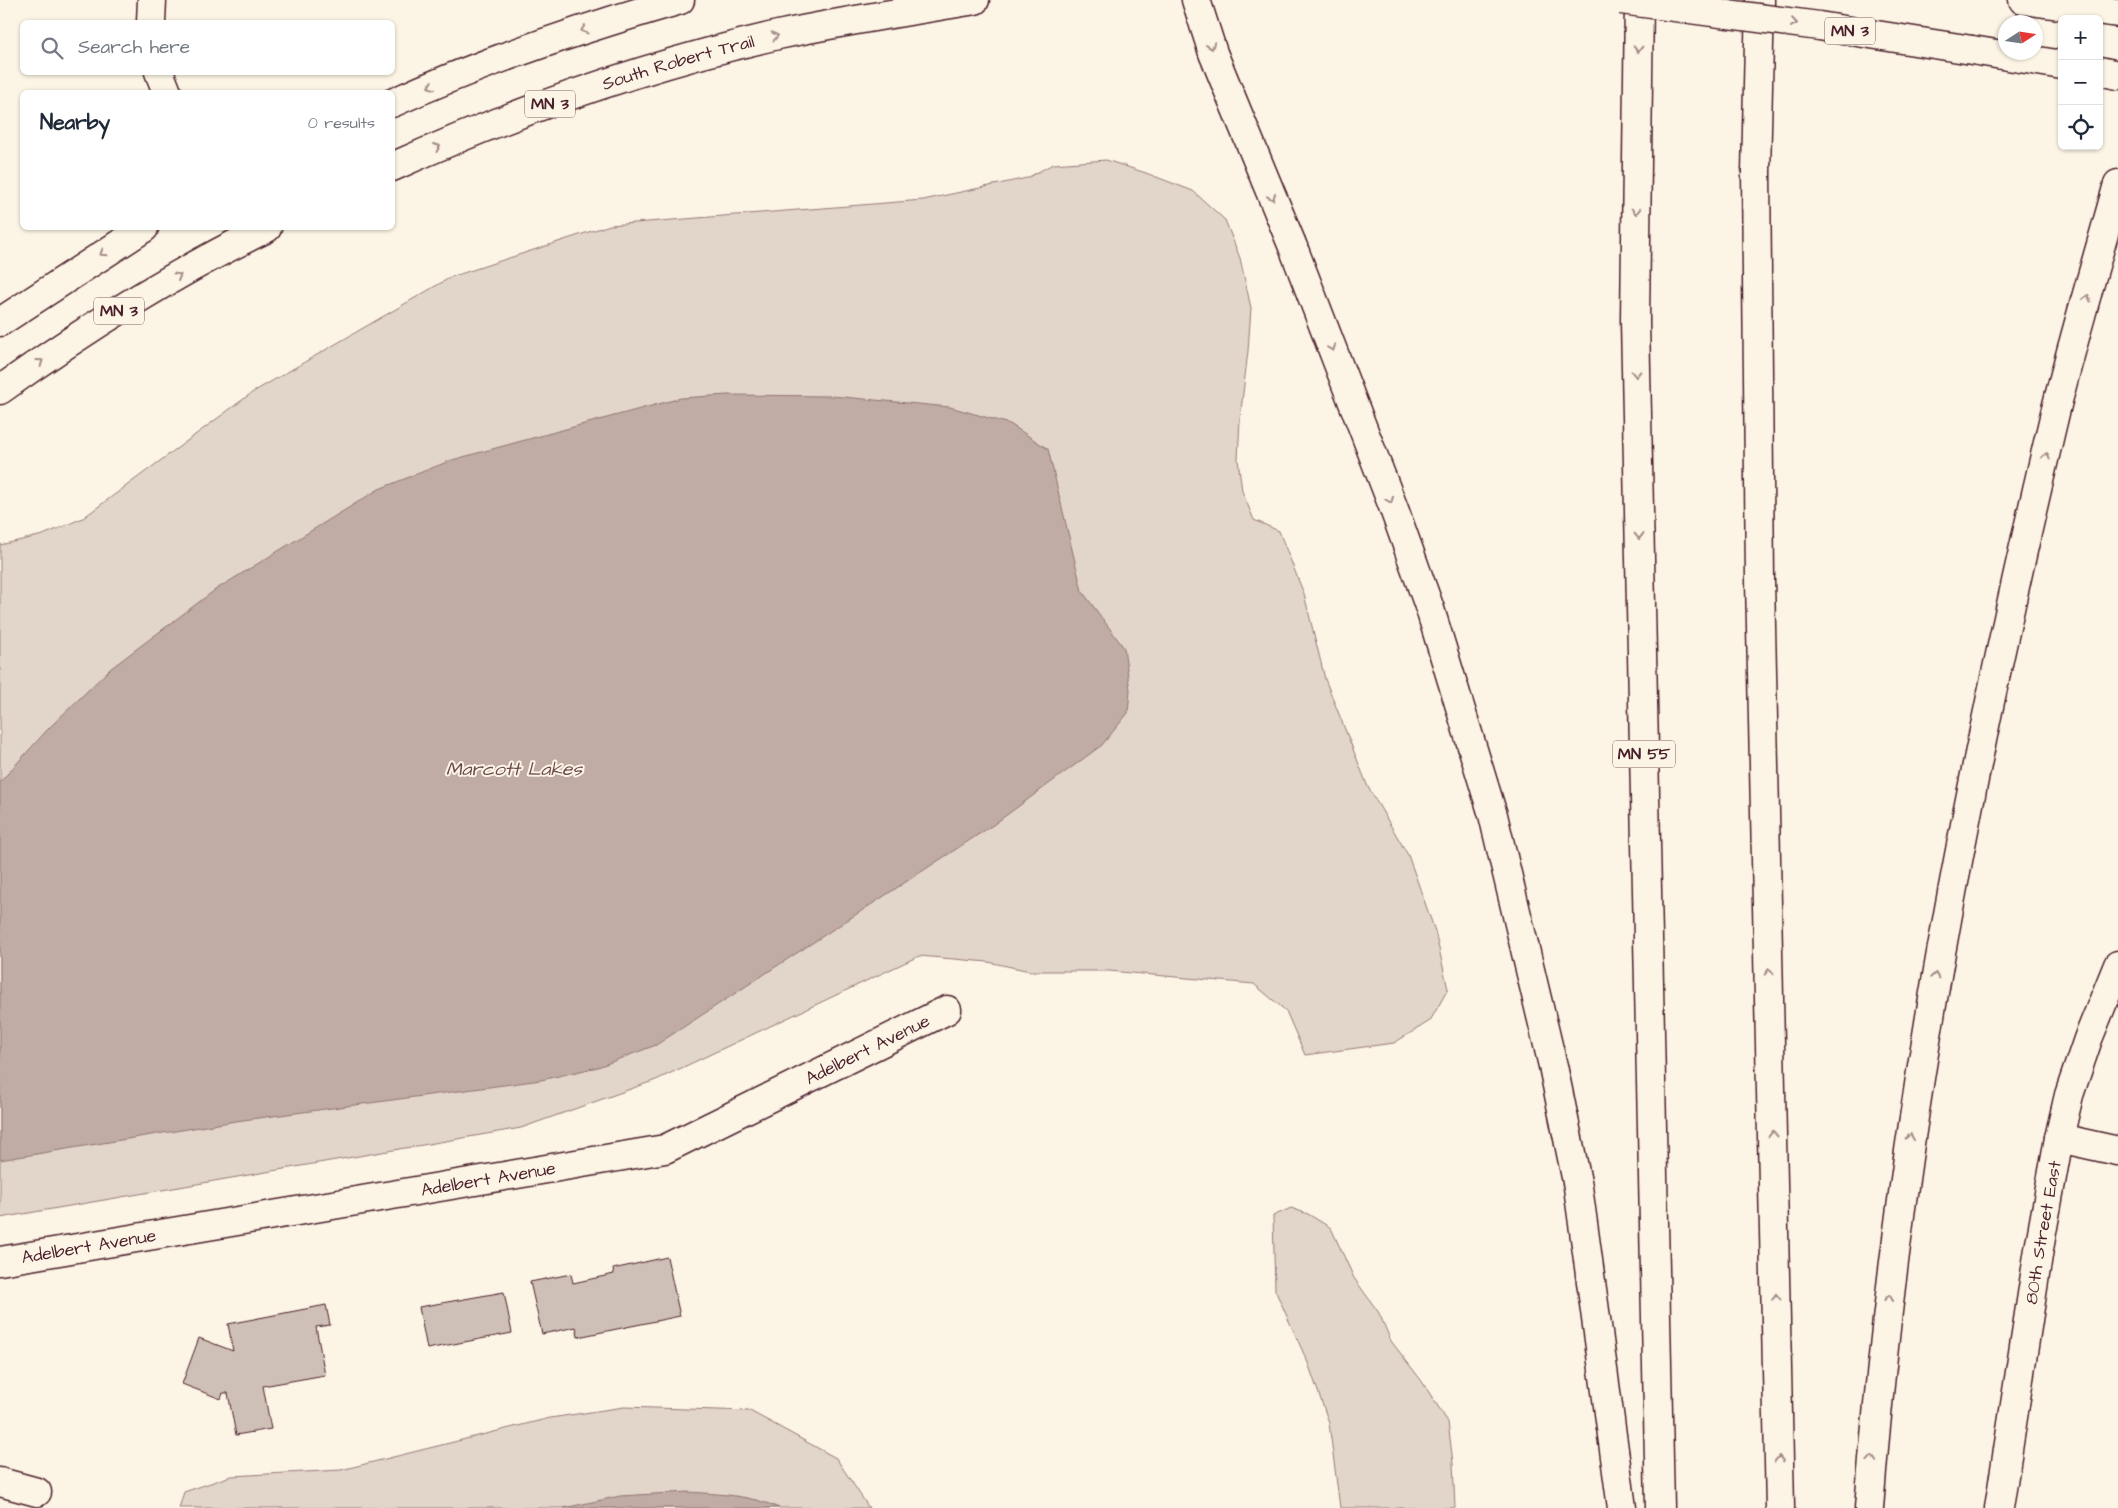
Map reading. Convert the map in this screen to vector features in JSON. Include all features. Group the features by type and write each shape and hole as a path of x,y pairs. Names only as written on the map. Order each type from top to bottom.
{"main road":[{"path":"151,20 152,0"},
{"path":"395,102 512,56 630,14 680,0"},
{"name":"South Robert Trail","path":"395,166 514,116 647,70 780,35 976,0"},
{"path":"1196,0 1213,53 1293,247 1397,518 1430,609 1493,815 1553,1066 1578,1187 1622,1508"},
{"name":"MN 3","path":"1621,0 1801,24 2058,64"},
{"name":"MN 55","path":"1639,0 1635,331 1660,1508"},
{"path":"1760,0 1756,172 1760,580 1780,1508"},
{"path":"2023,0 2118,13"},
{"path":"2103,72 2118,75"},
{"path":"160,75 165,90"},
{"path":"1869,1508 1875,1423 1910,1136 1953,878 2056,410 2118,184"},
{"path":"0,322 141,230"},
{"name":"MN 3","path":"0,390 52,353 239,234 258,230"},
{"name":"80th Street East","path":"1999,1508 2039,1249 2059,1138 2069,1094 2088,1039 2118,966"},
{"name":"Adelbert Avenue","path":"0,1261 665,1149 947,1010"},
{"path":"2059,1138 2118,1151"},
{"path":"0,1482 37,1492"}],"shaded area":[{"path":"1106,160 1193,191 1225,220 1240,258 1251,308 1238,459 1242,491 1254,520 1279,531 1304,594 1325,679 1368,787 1408,855 1435,931 1448,989 1430,1021 1394,1043 1305,1055 1286,1011 1254,984 1109,971 1030,971 988,962 919,956 656,1080 521,1128 0,1218 0,545 43,535 83,518 253,392 451,277 610,225 923,200 1027,178 1053,164"},
{"path":"1291,1208 1308,1214 1331,1228 1354,1278 1379,1313 1391,1341 1421,1380 1448,1422 1453,1463 1455,1508 1340,1508 1329,1423 1308,1363 1275,1290 1273,1216"},
{"path":"624,1407 750,1411 836,1458 869,1508 179,1508 184,1492 231,1476 341,1470 550,1418"}],"water":[{"name":"Marcott Lakes","path":"727,395 832,396 950,407 1010,424 1048,449 1082,591 1124,648 1130,690 1128,713 1102,745 993,825 656,1045 598,1067 541,1080 236,1121 0,1160 0,782 49,728 110,669 215,590 379,489 452,460 562,430 681,398"},
{"path":"688,1492 746,1498 779,1508 564,1508 620,1496"}],"building":[{"path":"667,1257 680,1316 578,1337 576,1327 542,1334 530,1282 571,1274 573,1283 614,1274 613,1269"},
{"path":"504,1292 512,1333 427,1349 419,1307"},
{"path":"326,1305 330,1325 316,1327 325,1375 263,1386 271,1429 236,1435 228,1393 223,1393 221,1399 182,1384 199,1338 233,1351 228,1324"}]}
